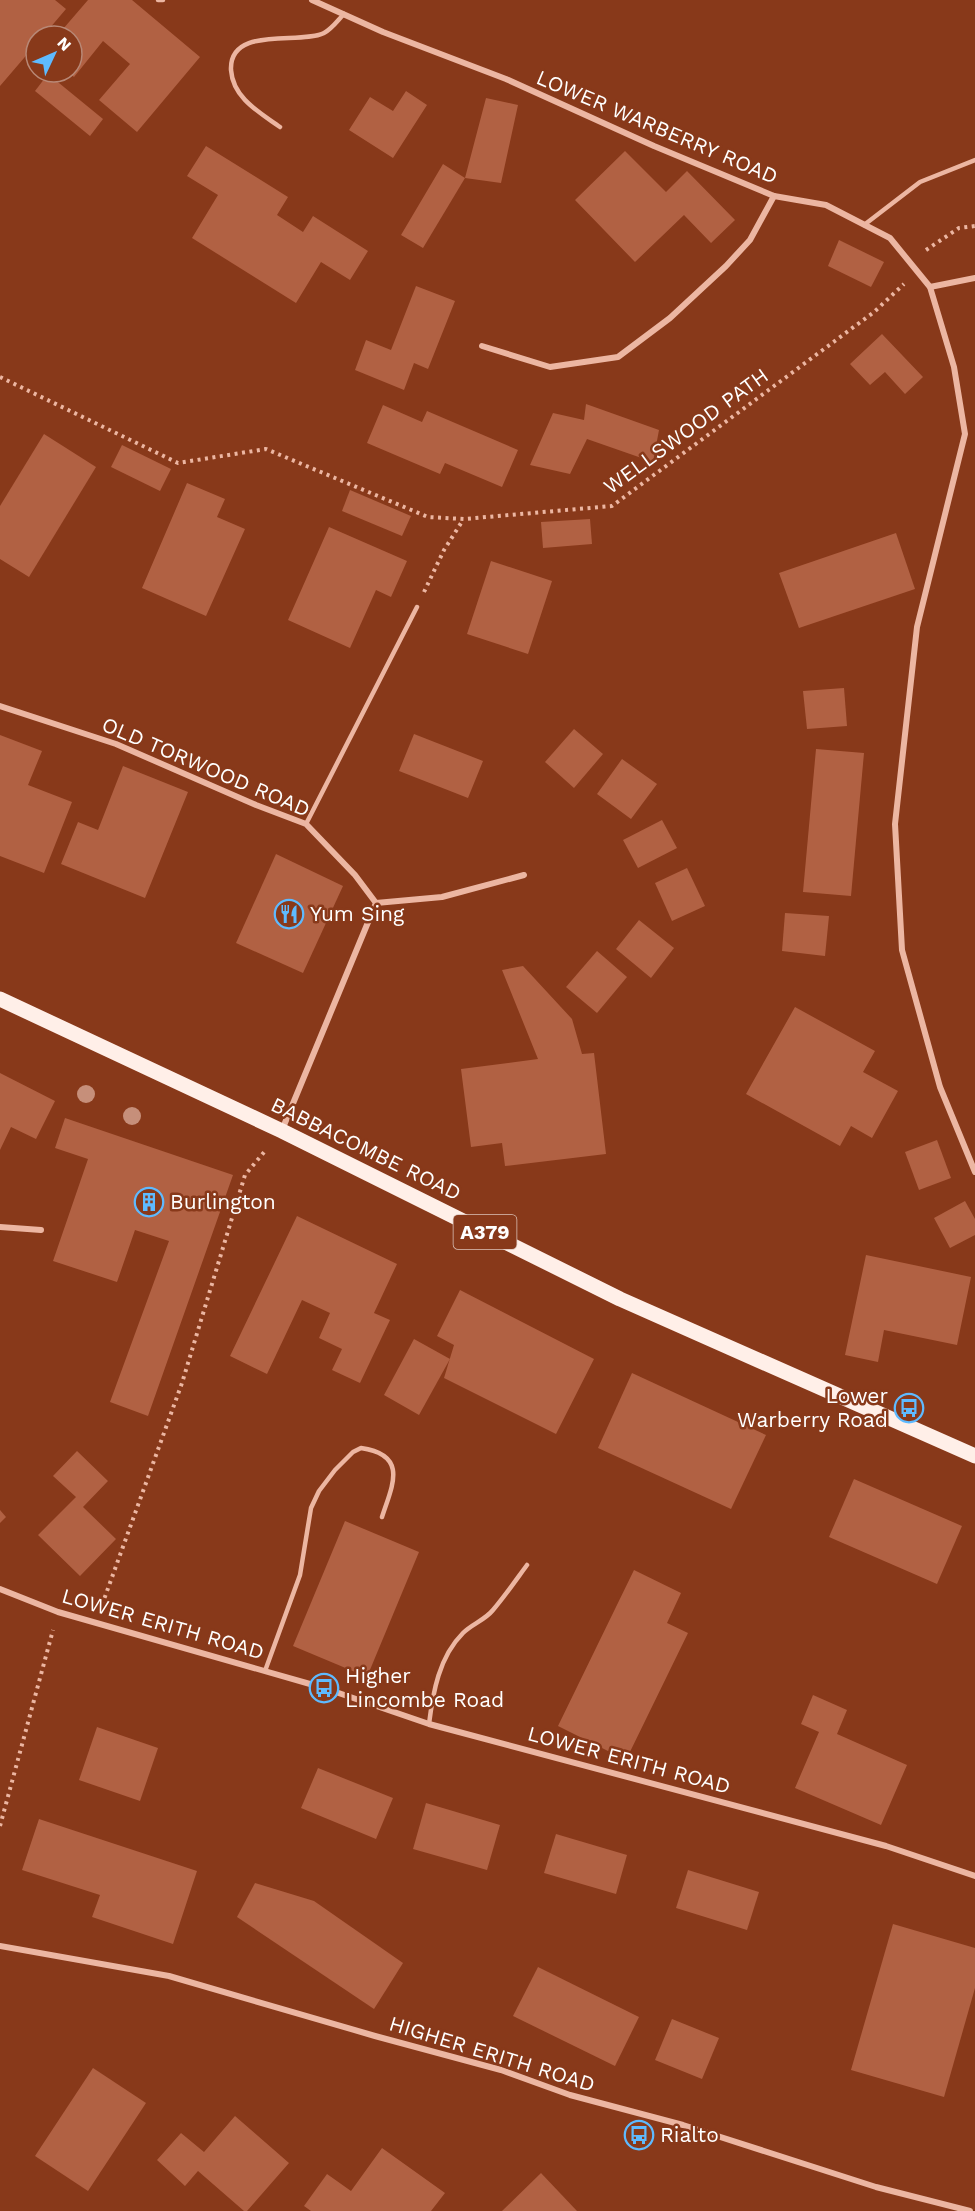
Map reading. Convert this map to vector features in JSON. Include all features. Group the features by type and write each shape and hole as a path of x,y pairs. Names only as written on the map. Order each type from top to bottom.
{"main road":[{"name":"BABBACOMBE ROAD","path":"0,999 282,1131 620,1299 975,1456"}],"street":[{"name":"LOWER WARBERRY ROAD","path":"312,0 383,32 506,79 654,146 774,196 826,205 890,238 930,288 954,367 965,434 916,627 895,824 902,950 940,1087 975,1172"},
{"path":"482,346 550,366 618,357 670,318 726,266 750,240 774,196"},
{"path":"930,288 975,278"},
{"name":"OLD TORWOOD ROAD","path":"0,706 116,744 256,805 306,824 355,875 376,903"},
{"path":"282,1131 376,903 442,897 524,875"},
{"path":"0,1227 41,1230"},
{"name":"LOWER ERITH ROAD","path":"0,1589 58,1612 324,1688 429,1724 875,1843 975,1876"},
{"name":"HIGHER ERITH ROAD","path":"0,1946 169,1976 501,2070 570,2096 683,2125 876,2187 970,2211"}],"lane":[{"path":"158,0 163,0"},
{"path":"280,127 238,94 232,81 231,65 235,54 244,45 256,40 312,38 326,33 344,14"},
{"path":"864,225 920,182 975,160"},
{"path":"306,824 417,607"},
{"path":"265,1671 300,1575 310,1508 319,1491 335,1470 361,1448 380,1454 389,1460 393,1469 394,1480 382,1517"},
{"path":"429,1724 439,1673 449,1653 464,1633 492,1612 527,1565"}],"path":[{"path":"937,242 959,228 975,226"},
{"name":"WELLSWOOD PATH","path":"0,377 178,463 266,449 428,517 464,519 612,506 874,312 918,272"},
{"path":"417,607 444,550 464,519"},
{"path":"96,1622 182,1383 245,1175 282,1131"},
{"path":"0,1826 58,1612"}],"building":[{"path":"0,0 55,0 66,9 53,24 24,24 24,58 0,86"},
{"path":"88,0 132,0 200,57 137,132 99,100 130,64 103,41 84,65 84,24 67,24"},
{"path":"40,84 60,84 103,119 90,136 35,91"},
{"path":"406,91 427,105 393,158 349,130 370,97 393,111"},
{"path":"486,98 518,105 501,183 465,178"},
{"path":"206,146 288,197 277,215 303,232 313,216 368,251 350,280 321,262 296,303 192,238 218,195 187,176"},
{"path":"625,151 666,192 687,171 735,220 711,243 684,215 635,262 575,200"},
{"path":"443,164 465,178 423,248 401,235"},
{"path":"839,240 884,262 871,287 828,266"},
{"path":"416,286 455,301 428,369 414,363 404,390 355,370 366,340 391,350"},
{"path":"882,334 923,377 905,394 885,372 870,385 850,364"},
{"path":"586,404 659,430 653,462 587,439 570,474 530,465 553,413 584,420"},
{"path":"383,405 422,422 427,411 518,450 502,487 445,463 440,474 367,443"},
{"path":"44,434 96,467 29,577 0,559 0,506"},
{"path":"122,445 171,469 160,491 111,467"},
{"path":"187,483 225,499 217,517 245,529 206,616 142,588"},
{"path":"350,490 411,516 402,536 342,511"},
{"path":"590,519 592,544 543,548 541,522"},
{"path":"329,527 407,561 391,597 376,590 350,648 288,620"},
{"path":"896,533 915,589 799,628 779,573"},
{"path":"491,561 552,581 528,654 467,634"},
{"path":"844,688 847,726 807,729 803,691"},
{"path":"574,729 603,754 574,788 545,762"},
{"path":"414,734 483,761 468,798 399,771"},
{"path":"0,735 42,751 28,785 72,802 44,873 0,856"},
{"path":"816,749 864,753 851,896 803,892"},
{"path":"622,759 657,784 631,819 597,794"},
{"path":"123,766 188,792 145,898 61,864 78,822 98,830"},
{"path":"662,820 677,848 638,868 623,840"},
{"name":"Yum Sing","path":"276,854 343,886 303,973 236,943"},
{"path":"687,868 705,906 672,921 655,883"},
{"path":"785,913 829,916 825,956 782,951"},
{"path":"639,920 674,948 651,978 616,949"},
{"path":"597,951 627,977 597,1013 566,987"},
{"path":"523,966 572,1019 582,1054 594,1053 606,1154 505,1166 502,1143 471,1147 461,1069 538,1059 502,970"},
{"path":"795,1007 875,1051 863,1072 898,1091 872,1138 851,1126 840,1146 746,1094"},
{"path":"0,1073 55,1101 36,1139 11,1127 0,1150"},
{"name":"Burlington","path":"65,1118 233,1175 148,1416 110,1402 169,1241 135,1230 117,1282 53,1261 88,1159 55,1148"},
{"path":"937,1140 951,1178 919,1190 905,1152"},
{"path":"965,1201 975,1219 975,1235 950,1248 934,1218"},
{"path":"297,1216 397,1264 374,1313 390,1320 360,1383 332,1370 342,1349 319,1338 330,1313 302,1300 267,1374 230,1356"},
{"path":"866,1255 971,1277 957,1345 884,1330 878,1362 845,1355"},
{"path":"460,1290 594,1359 556,1434 444,1378 454,1345 437,1336"},
{"path":"414,1339 450,1359 419,1415 384,1395"},
{"path":"632,1373 766,1435 731,1509 598,1448"},
{"path":"77,1451 108,1481 83,1507 116,1539 80,1576 38,1535 76,1497 53,1476"},
{"path":"854,1479 962,1526 937,1584 829,1537"},
{"path":"0,1510 6,1517 0,1523"},
{"path":"345,1521 419,1552 367,1677 293,1646"},
{"path":"634,1570 681,1593 667,1623 688,1633 626,1760 558,1726"},
{"path":"813,1695 847,1710 837,1734 907,1765 881,1825 795,1788 819,1732 801,1724"},
{"path":"97,1727 158,1748 140,1801 79,1780"},
{"path":"318,1768 393,1798 376,1839 301,1808"},
{"path":"426,1803 500,1825 487,1870 413,1849"},
{"path":"39,1819 197,1871 173,1944 92,1917 100,1895 22,1870"},
{"path":"556,1834 627,1855 616,1894 544,1873"},
{"path":"688,1870 759,1892 747,1930 676,1908"},
{"path":"255,1883 314,1901 403,1963 374,2009 237,1917"},
{"path":"893,1924 975,1948 975,1988 944,2097 851,2070"},
{"path":"538,1967 639,2017 615,2066 513,2016"},
{"path":"672,2019 719,2038 702,2079 655,2060"},
{"path":"93,2068 146,2103 88,2191 35,2156"},
{"path":"235,2116 289,2163 247,2211 244,2211 198,2171 185,2186 157,2160 181,2133 204,2152"},
{"path":"382,2148 445,2193 431,2211 311,2211 304,2206 327,2174 351,2191"},
{"path":"541,2173 577,2211 502,2211"}],"place":[{"name":"Yum Sing","path":"289,914"},
{"name":"Burlington","path":"149,1202"},
{"name":"Lower Warberry Road","path":"909,1408"},
{"name":"Higher Lincombe Road","path":"324,1688"},
{"name":"Rialto","path":"639,2135"}]}
